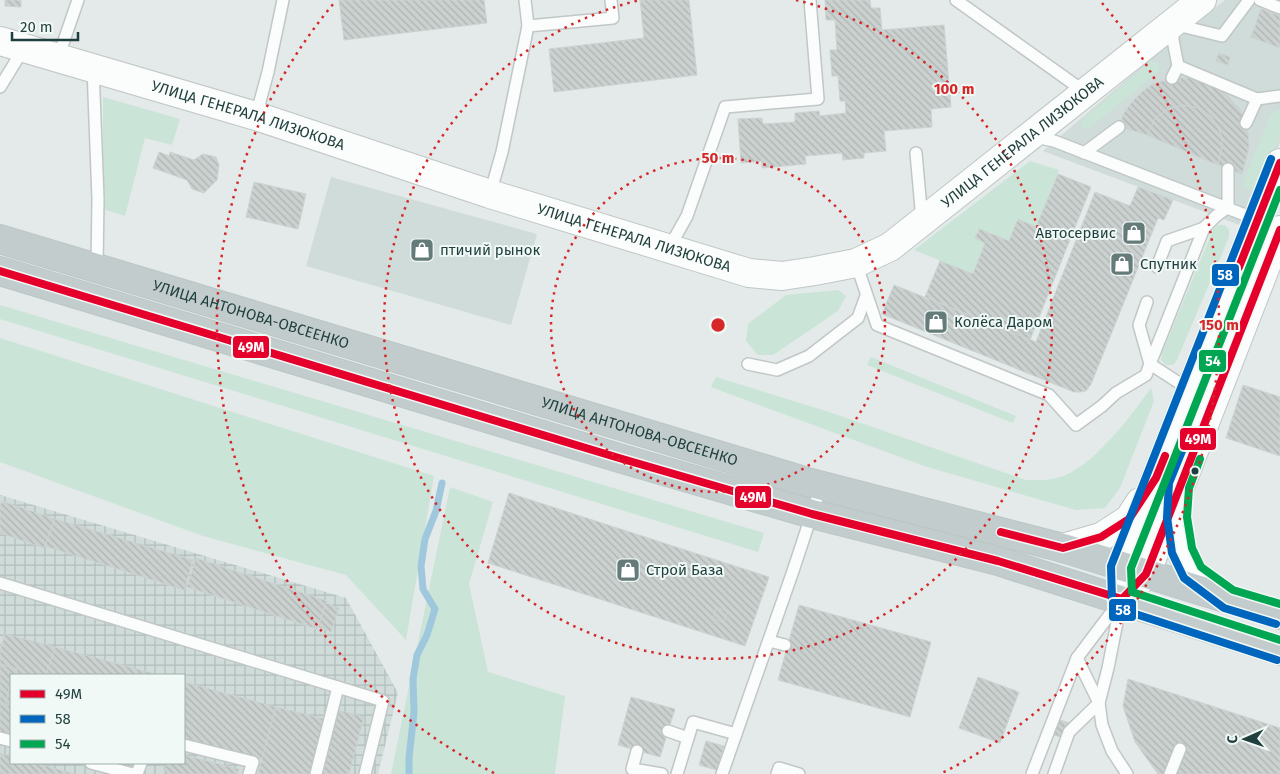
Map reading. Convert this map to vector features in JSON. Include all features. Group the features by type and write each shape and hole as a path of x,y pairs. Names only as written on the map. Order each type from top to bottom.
{"highway":[{"name":"УЛИЦА АНТОНОВА-ОВСЕЕНКО","path":"0,239 637,432 821,486 1062,548 1280,615"},
{"name":"УЛИЦА АНТОНОВА-ОВСЕЕНКО","path":"0,271 619,458 812,514 998,561 1122,599 1280,652"}],"street":[{"name":"УЛИЦА ГЕНЕРАЛА ЛИЗЮКОВА","path":"12,45 256,116 490,194 668,249 749,273 782,276 856,263 890,247 1202,0"},
{"path":"1122,599 1269,225 1280,163"},
{"path":"1229,599 1194,574 1182,551 1177,517 1168,482 1190,390 1269,225"},
{"path":"1062,548 1101,537 1129,519 1168,482"}],"lane":[{"path":"58,58 78,0"},
{"path":"256,116 268,72 283,0"},
{"path":"490,194 502,152 528,26 525,0"},
{"path":"528,26 613,18 611,0"},
{"path":"668,249 687,216 725,107 818,99 810,0"},
{"path":"956,0 1086,92"},
{"path":"1172,78 1178,66 1173,40 1173,24 1222,36 1249,0"},
{"path":"1260,0 1280,8"},
{"path":"0,87 12,45"},
{"path":"1178,66 1257,99 1280,96"},
{"path":"93,68 98,199 97,268"},
{"path":"1246,123 1257,99"},
{"path":"1084,153 1119,126"},
{"path":"1031,136 1054,141 1269,225"},
{"path":"916,153 922,222"},
{"path":"1228,169 1228,208"},
{"path":"856,263 877,326 1049,395 1076,425 1116,393 1146,375 1204,228 1216,216 1228,208"},
{"path":"1157,267 1167,241 1204,228"},
{"path":"748,364 777,370 810,356 858,318 866,296"},
{"path":"1147,302 1139,325 1150,364 1190,390"},
{"path":"722,774 821,486"},
{"path":"0,583 383,701 365,774"},
{"path":"1032,774 1077,658 1122,599"},
{"path":"1054,774 1069,732 1099,703 1122,599"},
{"path":"769,641 785,645"},
{"path":"1077,658 1099,703 1102,725 1112,751 1128,774"},
{"path":"316,774 338,687"},
{"path":"677,774 693,722 736,734"},
{"path":"668,731 688,738"},
{"path":"185,745 252,762 249,774"},
{"path":"1170,774 1180,749"},
{"path":"637,751 632,770 662,774"},
{"path":"95,764 133,774"},
{"path":"777,774 779,768 799,774"}],"shaded area":[{"path":"1225,0 1280,0 1280,110 1276,110 1259,186 1280,136 1280,142 1245,227 1043,151 1173,40"},
{"name":"птичий рынок","path":"331,177 537,234 511,325 306,266"},
{"path":"0,495 346,598 398,693 378,774 0,774"}],"green space":[{"path":"1151,61 1159,63 1160,66 1157,73 1092,126 1086,129 1082,127 1081,123 1084,118"},
{"path":"103,97 180,119 172,145 145,138 125,216 103,209"},
{"path":"1276,110 1280,110 1280,136 1259,186 1255,191 1248,190 1244,186 1244,180 1271,114"},
{"path":"1030,161 1059,170 1036,227 1018,220 1009,241 978,229 975,238 985,243 973,274 914,250"},
{"path":"1218,225 1225,225 1229,230 1229,237 1177,360 1173,365 1166,365 1161,360 1162,353 1213,230"},
{"path":"838,290 846,296 838,311 773,355 758,355 746,341 748,324 786,295"},
{"path":"0,305 764,533 758,552 0,319"},
{"path":"0,338 434,476 406,640 346,575 203,536 0,462"},
{"path":"871,357 1016,416 1013,423 867,365"},
{"path":"716,377 829,412 1026,480 1049,480 1070,473 1109,441 1151,388 1154,401 1120,488 1105,508 1076,510 924,466 711,387"},
{"path":"450,487 493,502 469,584 488,672 565,696 555,774 391,774"}],"building":[{"path":"5,0 21,0 21,7 5,6"},
{"path":"339,0 484,0 487,23 344,40"},
{"path":"640,0 689,0 697,75 554,92 549,49 644,38"},
{"path":"825,0 870,0 871,8 880,8 882,30 944,25 951,107 931,109 932,127 884,131 886,151 864,153 864,158 843,160 842,153 805,156 806,164 762,168 762,161 741,163 738,119 762,118 763,124 795,122 795,113 819,111 820,116 846,113 845,101 840,101 838,76 832,76 830,50 837,50 835,20 826,20"},
{"path":"1261,9 1280,16 1280,48 1251,37"},
{"path":"1219,53 1230,57 1228,65 1216,61"},
{"path":"1180,78 1194,78 1220,88 1239,108 1245,120 1249,148 1242,174 1218,165 1222,145 1220,130 1211,116 1198,108 1183,105 1168,109 1155,119 1147,135 1119,126 1124,113 1142,92 1153,84"},
{"path":"1183,105 1198,108 1211,116 1216,123 1222,137 1218,165 1147,135 1155,119 1161,114 1168,109"},
{"path":"159,152 169,156 170,152 194,160 203,154 216,157 219,165 217,180 204,193 192,189 187,180 153,168"},
{"path":"1058,174 1091,187 1030,340 925,297 940,261 973,274 985,243 975,238 979,229 1009,241 1018,219 1036,227"},
{"path":"254,182 306,194 298,229 246,217"},
{"path":"1138,187 1173,200 1164,220 1158,218 1091,384 1086,391 1074,392 882,314 894,285 1036,342 1095,192 1130,206"},
{"path":"1243,385 1280,397 1280,456 1226,438"},
{"name":"Строй База","path":"509,493 769,577 745,646 488,563"},
{"path":"2,501 55,519 44,548 0,533 0,506"},
{"path":"55,519 193,560 184,590 45,546"},
{"path":"196,558 327,601 317,629 187,587"},
{"path":"326,603 339,608 331,632 318,627"},
{"path":"799,605 931,642 910,717 778,680"},
{"path":"717,607 728,612 723,623 713,618"},
{"path":"5,634 55,647 47,673 50,674 15,674 17,669 0,664 0,651"},
{"path":"55,647 155,674 50,674 47,673"},
{"path":"0,664 17,669 15,674 10,674 10,688 5,704 10,706 10,740 0,737"},
{"path":"978,677 1019,692 1000,743 959,728"},
{"path":"1128,679 1280,728 1280,774 1158,774 1135,742 1123,706"},
{"path":"185,682 276,707 262,759 185,744"},
{"path":"10,688 10,706 5,704"},
{"path":"631,697 675,709 660,757 618,745"},
{"path":"276,707 325,719 311,774 258,774"},
{"path":"338,710 364,717 349,774 322,774"},
{"path":"1057,719 1069,723 1064,738 1051,734"},
{"path":"706,741 724,746 717,770 699,765"},
{"path":"0,753 10,756 10,764 39,764 75,774 0,774"},
{"path":"185,755 239,769 237,774 164,774 167,764 185,764"}],"waterway":[{"path":"409,774 414,712 413,679 417,655 427,635 435,609 423,589 421,566 425,539 436,511 442,483"}],"transit line":[{"name":"58","path":"1271,159 1111,566 1112,600 1117,608 1277,660"},
{"name":"49М","path":"1239,267 1280,163"},
{"name":"54","path":"1280,190 1131,568 1132,592 1280,640"},
{"name":"49М","path":"0,271 619,458 812,514 998,561 1122,599 1146,574 1280,230"},
{"name":"58","path":"1182,451 1169,483 1167,517 1172,553 1184,578 1224,608 1276,624"},
{"name":"49М","path":"1001,532 1063,548 1101,537 1129,519 1156,478 1165,456"},
{"name":"54","path":"1200,459 1189,488 1187,517 1192,548 1201,567 1233,590 1280,604"}],"place":[{"name":"Автосервис","path":"1134,233"},
{"name":"птичий рынок","path":"422,250"},
{"name":"Спутник","path":"1122,264"},
{"name":"Колёса Даром","path":"936,322"},
{"name":"Строй База","path":"628,570"}]}
